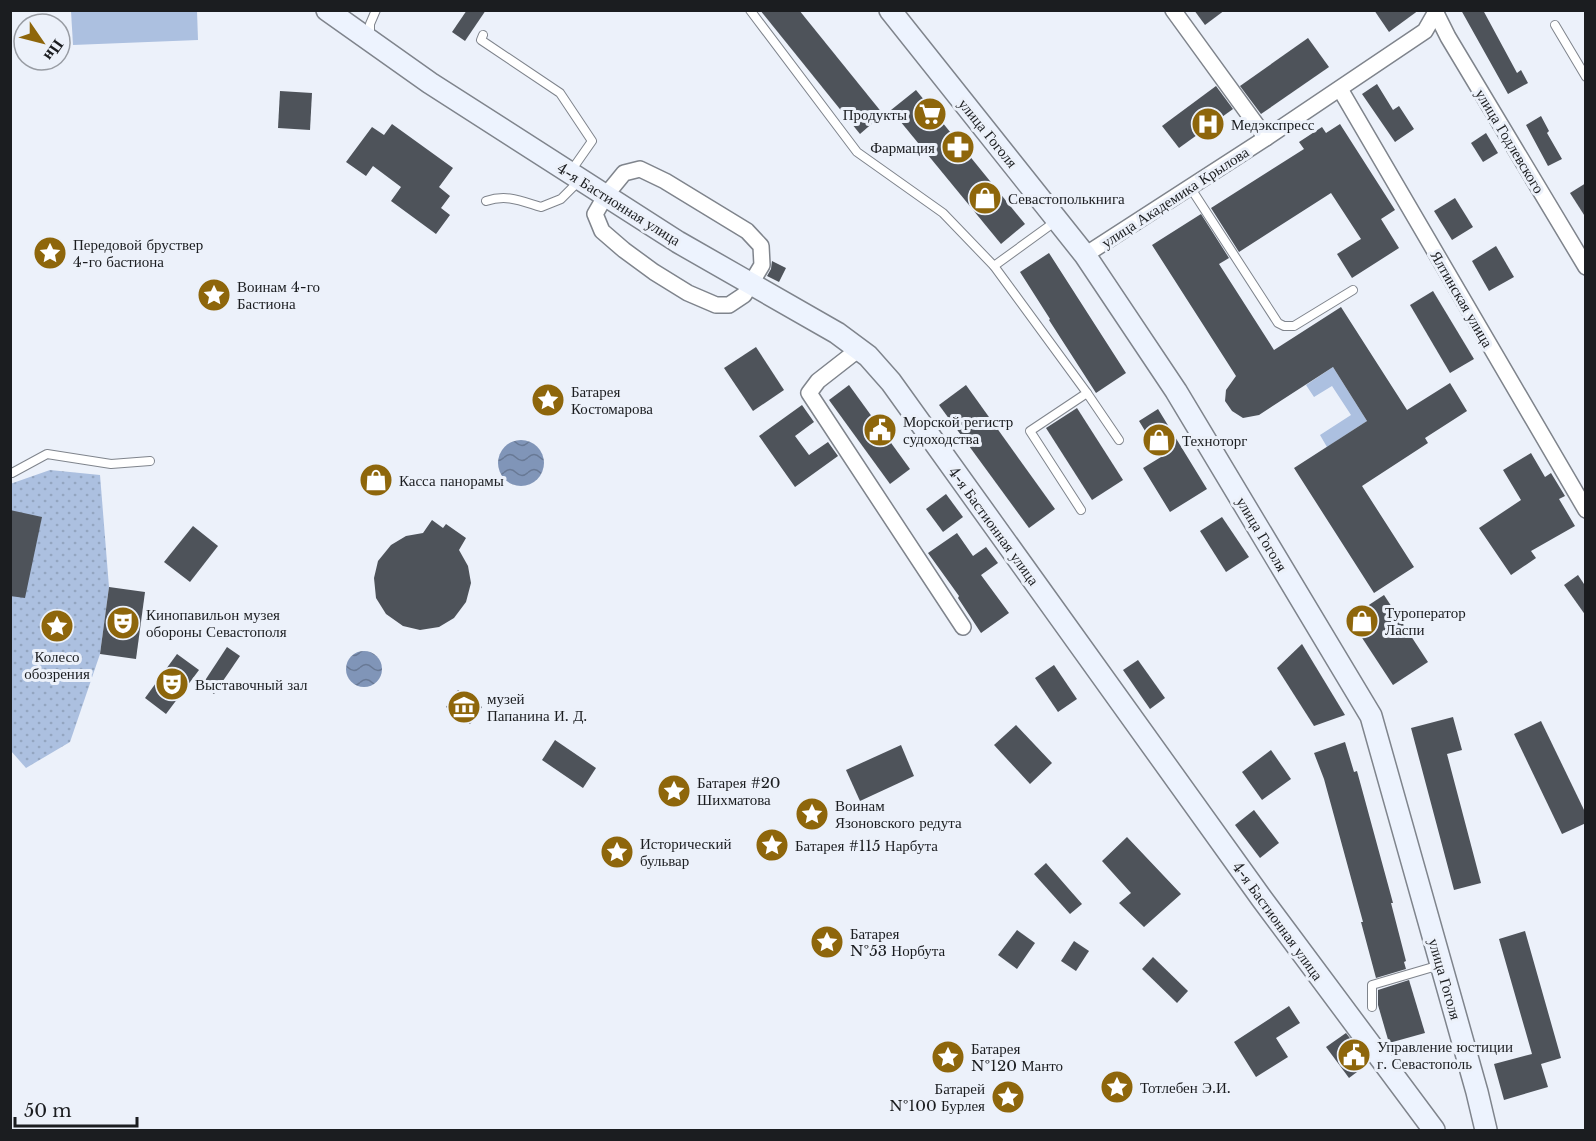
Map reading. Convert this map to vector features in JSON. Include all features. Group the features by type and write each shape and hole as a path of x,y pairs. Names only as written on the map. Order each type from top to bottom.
{"main road":[{"name":"4-я Бастионная улица","path":"327,10 430,83 678,242 837,333 868,356 891,382 1262,899 1434,1131"},
{"name":"улица Гоголя","path":"890,10 1085,255 1176,391 1371,716 1486,1131"}],"street":[{"path":"1173,10 1266,138"},
{"name":"улица Академика Крылова","path":"1085,255 1266,138 1425,31 1435,11"},
{"name":"улица Годлевского","path":"1435,11 1448,37 1586,267"},
{"name":"Ялтинская улица","path":"1340,89 1586,510"},
{"path":"640,169 665,181 747,231 761,246 762,265 752,284 744,295 729,305 716,305 688,293 624,250 602,231 595,214 606,195 624,173 640,169"},
{"path":"859,349 818,381 810,393 963,627"}],"lane":[{"path":"371,40 370,24 376,10"},
{"path":"750,10 857,152 943,213 994,266 1119,440"},
{"path":"1555,26 1586,77"},
{"path":"483,35 482,40 561,93 592,141 576,176 561,198 541,207 499,197 486,201"},
{"path":"1190,187 1278,323 1284,327 1294,326 1353,290"},
{"path":"994,266 1058,220"},
{"path":"1081,510 1030,431 1087,393"},
{"path":"10,472 47,454 111,464 150,461"},
{"path":"1372,1007 1372,985 1441,965"}],"shaded area":[{"path":"197,11 198,40 73,45 71,12"},
{"path":"1333,367 1367,421 1327,447 1320,435 1351,415 1332,386 1314,397 1306,385"},
{"path":"50,470 100,475 109,587 100,654 70,742 26,768 11,751 10,484"}],"water":[{"path":"521,440 537,447 544,463 537,479 521,486 505,479 498,463 505,447"},
{"path":"364,651 377,656 382,669 377,682 364,687 351,682 346,669 351,656"}],"building":[{"path":"467,10 486,10 465,41 452,32"},
{"path":"760,10 799,10 883,114 860,134"},
{"path":"1194,10 1225,10 1205,25"},
{"path":"1374,10 1419,10 1389,32"},
{"path":"1461,10 1483,10 1517,73 1521,70 1528,83 1508,94"},
{"path":"1308,38 1329,67 1261,114 1240,86"},
{"path":"1377,84 1393,110 1399,106 1414,129 1395,142 1362,94"},
{"path":"1216,86 1233,109 1179,148 1162,126"},
{"path":"916,90 1025,224 1001,244 891,110"},
{"path":"280,91 312,93 310,130 278,128"},
{"path":"1541,116 1549,131 1547,133 1562,159 1548,166 1526,125"},
{"path":"392,124 453,168 439,187 450,196 441,208 450,215 436,234 391,201 401,187 373,166 366,176 346,162 372,127 384,135"},
{"path":"1340,124 1395,210 1381,219 1399,248 1352,278 1337,254 1361,239 1331,193 1239,252 1211,208 1304,149 1299,142 1322,127 1326,133"},
{"path":"1486,133 1498,153 1483,162 1471,143"},
{"path":"1586,183 1586,218 1570,193"},
{"path":"1455,198 1473,227 1452,240 1434,211"},
{"path":"1201,214 1229,258 1219,264 1274,350 1341,307 1407,410 1450,383 1467,411 1425,438 1428,443 1362,486 1414,567 1374,593 1294,468 1367,421 1333,367 1259,415 1243,418 1232,411 1225,401 1226,390 1236,376 1152,245"},
{"path":"1496,246 1514,277 1489,291 1472,261"},
{"path":"1049,253 1126,373 1096,393 1020,272"},
{"path":"772,261 786,268 779,282 767,276"},
{"path":"1433,291 1474,359 1450,373 1410,305"},
{"path":"756,347 784,390 753,411 724,368"},
{"path":"849,385 910,469 890,484 829,400"},
{"path":"966,385 1055,509 1029,528 939,405"},
{"path":"802,405 814,422 795,436 809,455 828,442 838,456 795,487 759,436"},
{"path":"1077,408 1123,480 1092,500 1046,428"},
{"path":"1158,409 1207,489 1170,512 1143,468 1161,457 1139,421"},
{"path":"1531,453 1545,477 1551,473 1565,496 1559,499 1575,526 1531,551 1536,558 1511,575 1479,528 1521,500 1503,470"},
{"name":"Касса панорамы","path":"374,464 392,477 378,497 360,484"},
{"path":"946,494 963,517 943,532 926,509"},
{"path":"10,510 42,517 25,598 10,596"},
{"path":"1222,517 1249,557 1226,572 1200,531"},
{"path":"432,520 443,528 446,524 466,538 459,550 468,566 471,583 466,602 454,618 439,627 420,630 403,626 386,614 376,598 374,578 378,561 391,545 406,536 423,533"},
{"path":"193,526 218,546 190,582 164,562"},
{"path":"957,533 973,556 986,547 998,563 981,575 1009,613 981,633 958,598 959,596 928,553"},
{"path":"1578,575 1586,587 1586,616 1564,585"},
{"name":"Кинопавильон музея обороны Севастополя","path":"109,587 145,592 136,659 100,654"},
{"path":"1384,595 1428,662 1393,685 1349,618"},
{"path":"1302,644 1345,715 1314,726 1277,668"},
{"path":"227,647 240,656 214,694 202,685"},
{"name":"Выставочный зал","path":"177,654 199,670 166,714 145,698"},
{"path":"1138,660 1165,698 1150,709 1123,670"},
{"path":"1054,665 1077,699 1058,712 1035,678"},
{"name":"музей Папанина И. Д.","path":"458,690 482,707 470,724 446,707"},
{"path":"1453,717 1462,750 1447,754 1481,883 1454,890 1411,728"},
{"path":"1541,721 1586,814 1586,823 1562,834 1514,734"},
{"path":"1016,725 1052,763 1030,784 994,745"},
{"path":"555,740 596,768 583,788 542,760"},
{"path":"1345,742 1354,772 1357,771 1393,903 1391,903 1406,961 1404,962 1406,969 1376,978 1324,779 1314,753"},
{"path":"901,745 914,776 860,801 846,770"},
{"path":"1271,750 1291,779 1262,800 1242,772"},
{"path":"1254,810 1279,843 1260,858 1235,825"},
{"path":"1127,837 1181,894 1144,927 1119,903 1131,893 1102,861"},
{"path":"1046,863 1082,904 1070,914 1034,874"},
{"path":"1017,930 1035,943 1017,969 998,955"},
{"path":"1525,931 1561,1058 1541,1064 1548,1087 1504,1100 1494,1064 1532,1054 1499,939"},
{"path":"1074,941 1089,951 1076,971 1061,961"},
{"path":"1153,957 1188,991 1177,1003 1142,969"},
{"path":"1409,980 1425,1033 1389,1043 1378,1005 1378,990"},
{"path":"1289,1006 1300,1023 1276,1038 1288,1057 1256,1077 1234,1042"},
{"path":"1346,1033 1369,1063 1349,1078 1326,1047"}],"place":[{"name":"Продукты","path":"930,114"},
{"name":"Медэкспресс","path":"1208,124"},
{"name":"Фармация","path":"958,147"},
{"name":"Севастополькнига","path":"985,198"},
{"name":"Передовой бруствер 4-го бастиона","path":"50,253"},
{"name":"Воинам 4-го Бастиона","path":"214,295"},
{"name":"Батарея Костомарова","path":"548,400"},
{"name":"Морской регистр судоходства","path":"880,430"},
{"name":"Техноторг","path":"1159,440"},
{"name":"Касса панорамы","path":"376,480"},
{"name":"Туроператор Ласпи","path":"1362,621"},
{"name":"Кинопавильон музея обороны Севастополя","path":"123,623"},
{"name":"Колесо обозрения","path":"57,626"},
{"name":"Выставочный зал","path":"172,684"},
{"name":"музей Папанина И. Д.","path":"464,707"},
{"name":"Батарея #20 Шихматова","path":"674,791"},
{"name":"Воинам Язоновского редута","path":"812,814"},
{"name":"Батарея #115 Нарбута","path":"772,845"},
{"name":"Исторический бульвар","path":"617,852"},
{"name":"Батарея №53 Норбута","path":"827,942"},
{"name":"Управление юстиции г. Севастополь","path":"1354,1055"},
{"name":"Батарея №120 Манто","path":"948,1057"},
{"name":"Тотлебен Э.И.","path":"1117,1087"},
{"name":"Батарей №100 Бурлея","path":"1008,1097"}]}
